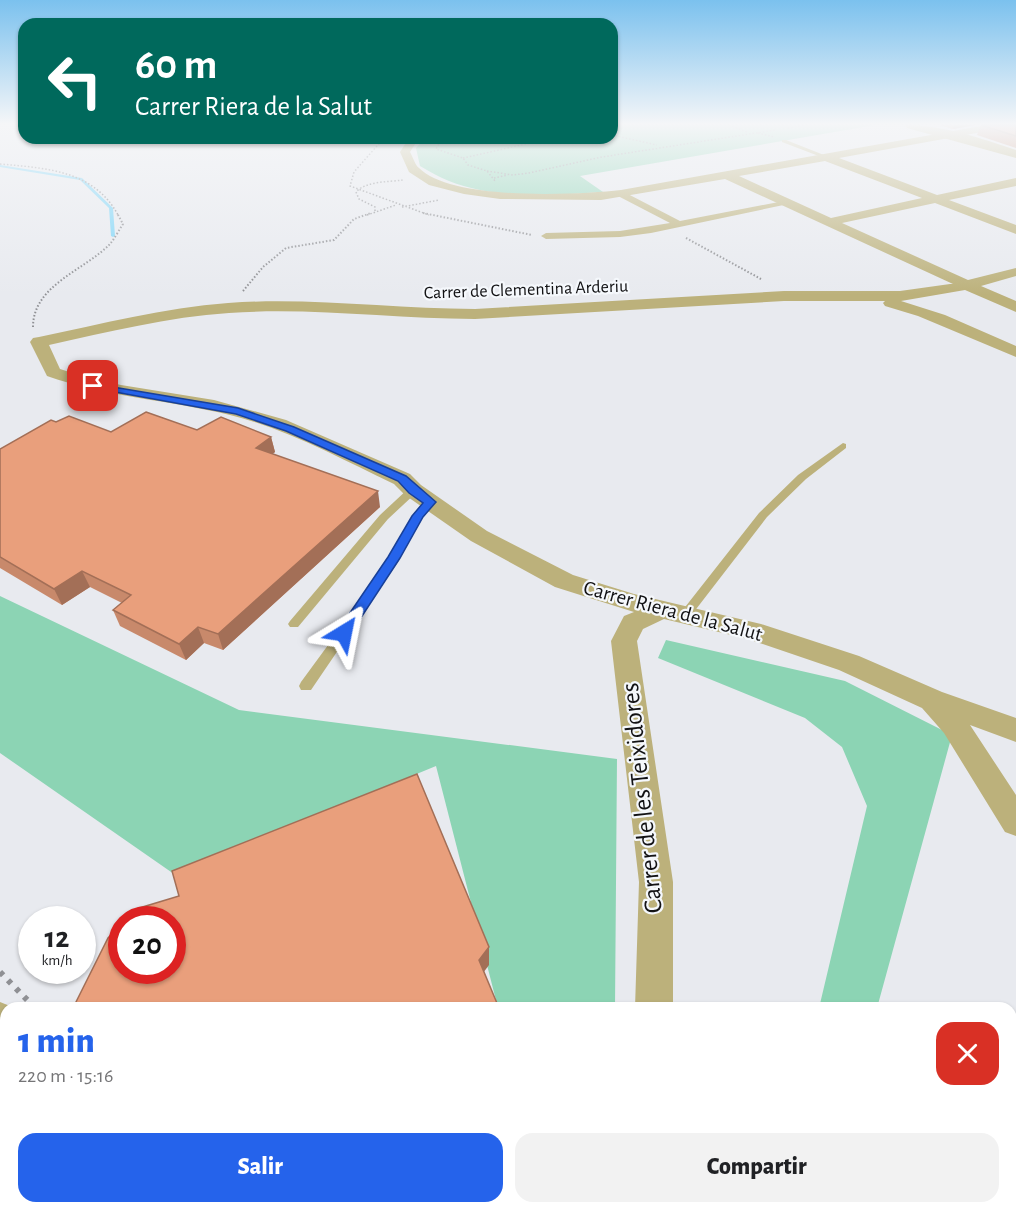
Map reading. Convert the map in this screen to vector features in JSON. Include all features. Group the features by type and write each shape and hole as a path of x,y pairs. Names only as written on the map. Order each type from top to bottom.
{"street":[{"path":"438,182 457,189 517,197 580,198 621,194 689,182"},
{"path":"741,182 1016,307"},
{"path":"891,182 1016,230"},
{"path":"829,222 1016,182"},
{"path":"621,194 680,225"},
{"path":"546,236 620,234 680,225 789,203"},
{"name":"Carrer de Clementina Arderiu","path":"39,342 153,318 228,308 308,305 429,314 475,314 775,297 923,294 1016,272"},
{"path":"847,296 918,309 1016,352"},
{"name":"Carrer Riera de la Salut","path":"39,342 53,372 77,382 238,411 290,429 402,478 422,496 479,536 564,581 631,602 752,630 849,663 932,700 1016,730"},
{"name":"Carrer de les Teixidores","path":"654,1002 656,882 624,641 633,623 674,611"},
{"name":"Carrer Riera de la Salut","path":"932,700 954,725 1016,822"}],"lane":[{"path":"674,611 763,515 802,477 843,446"},
{"path":"294,624 384,517 422,496"},
{"path":"306,686 381,577 418,516 422,496"}],"path":[{"path":"39,342 32,322 39,301 111,242 123,224 116,208 91,182"},
{"path":"350,182 350,186 396,205 450,221 546,236"},
{"path":"358,189 386,182"},
{"path":"358,189 356,192 359,199 375,207 375,211"},
{"path":"242,292 263,267 286,248 334,240 354,219 396,205"},
{"path":"686,238 761,279"},
{"path":"0,972 28,1002"}],"green space":[{"path":"452,182 588,182 603,192 525,195 467,187"},
{"path":"0,596 239,710 617,759 615,1002 496,1002 436,766 174,874 0,753"},
{"path":"666,640 845,681 952,735 879,1002 820,1002 867,806 842,747 805,718 658,658"}],"building":[{"path":"146,412 197,430 221,417 271,437 256,448 378,491 218,634 198,627 179,644 113,610 131,595 82,571 54,589 0,557 0,449 51,420 56,422 69,416 111,432"},
{"path":"417,774 489,947 479,960 496,1002 76,1002 85,984 96,984 96,962 108,938 108,984 186,984 186,906 146,906 179,896 172,871"}],"waterway":[{"path":"84,182 111,208 113,236"}],"route":[{"path":"93,386 197,402 238,411 290,429 402,478 413,490 430,502 418,516 394,558 344,633"}]}
